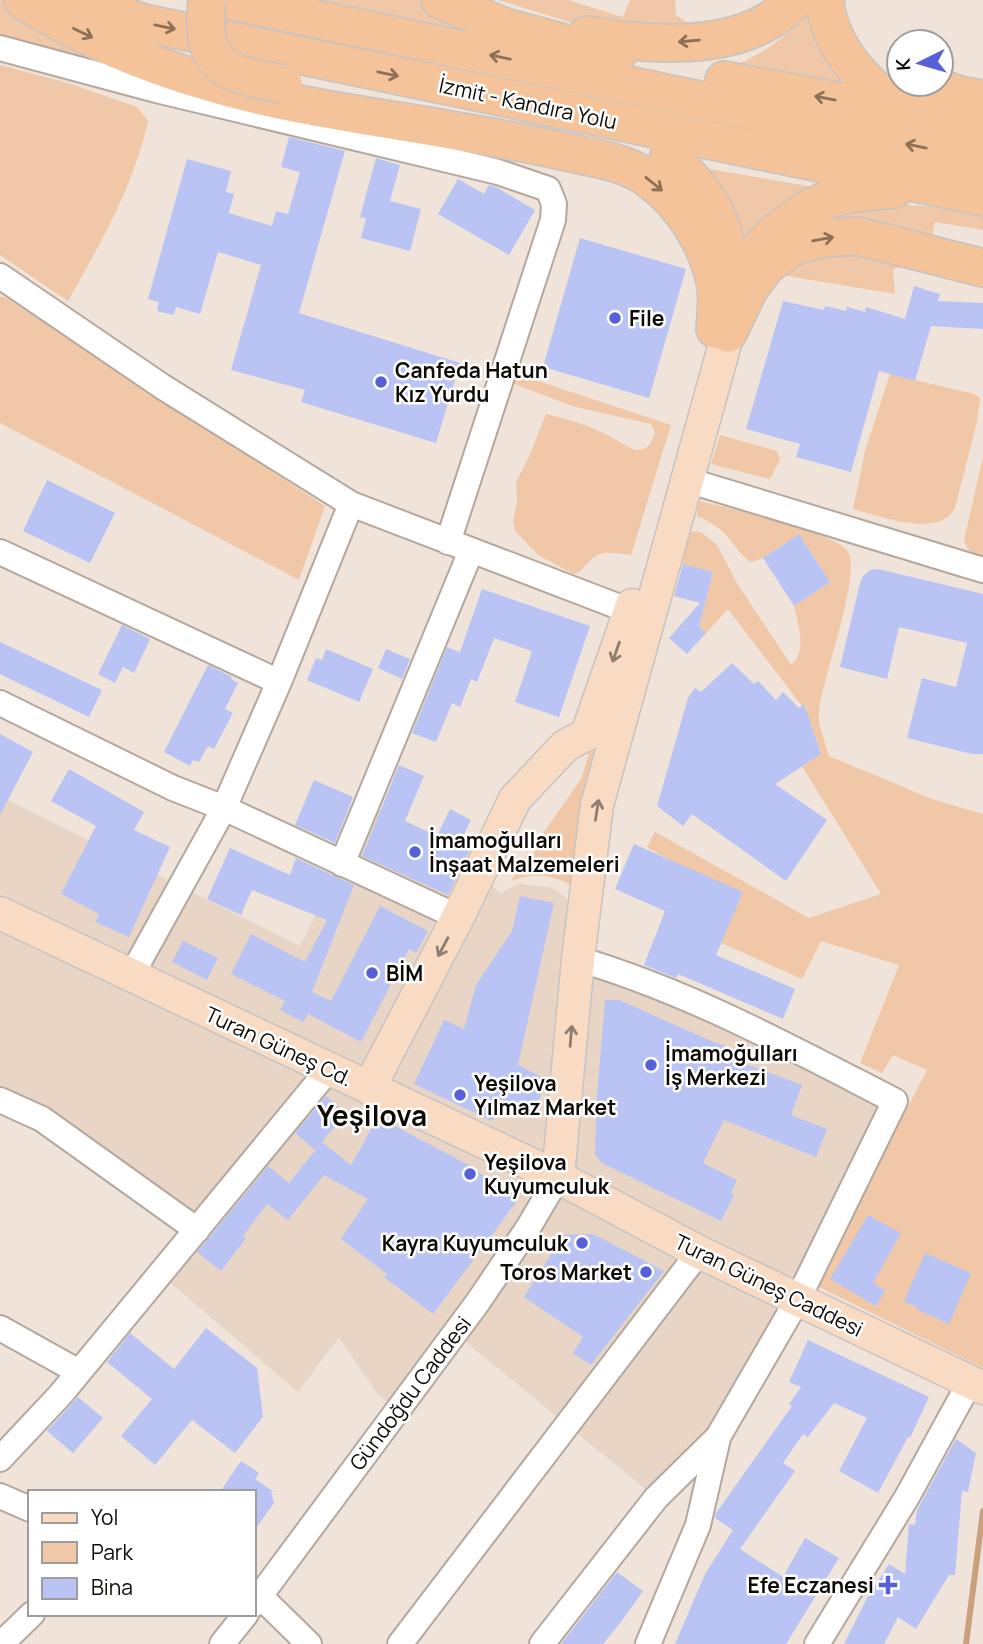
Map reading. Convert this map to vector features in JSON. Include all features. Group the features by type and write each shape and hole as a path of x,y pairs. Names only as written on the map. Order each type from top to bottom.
{"highway":[{"path":"23,0 124,54 213,84 619,163 646,177 667,194 689,220 705,252 716,287 722,331"},
{"name":"İzmit - Kandıra Yolu","path":"76,0 145,23 983,197"},
{"path":"207,0 207,45 220,65 235,73 872,192"},
{"name":"İzmit - Kandıra Yolu","path":"226,0 983,160"},
{"path":"440,0 505,27 668,69 923,100 983,132"},
{"path":"473,0 526,20 566,31 619,41 649,43 735,34 764,23 796,0"},
{"path":"668,69 698,66 732,57 760,45 784,26 805,0"},
{"path":"825,0 833,32 849,59 868,81 890,100 923,100 959,95 983,99"},
{"path":"837,0 841,21 856,45 885,65"},
{"path":"669,155 698,184 715,208 724,234 728,263 722,331"},
{"path":"722,331 747,268 759,249 802,213 838,196 924,185"},
{"path":"722,331 767,265 796,245 815,240 858,236 983,268"}],"main road":[{"path":"558,1177 578,959 597,805 687,480 722,331"},
{"path":"369,1088 458,917 515,799 565,746 587,734 722,331"},
{"name":"Turan Güneş Cd.","path":"0,913 558,1177"},
{"name":"Turan Güneş Caddesi","path":"558,1177 699,1252 977,1385"}],"street":[{"path":"0,48 156,90 498,172 548,189 554,204 552,220 448,542"},
{"path":"0,276 163,387 351,505 630,611"},
{"path":"687,480 983,570"},
{"path":"131,976 224,808 351,505"},
{"path":"342,864 471,551"},
{"path":"0,552 279,682"},
{"path":"0,703 173,788 224,808 458,917"},
{"path":"542,1644 656,1498 718,1437 798,1299 895,1101 803,1053 674,992 578,959"},
{"path":"0,1459 79,1372 328,1069"},
{"path":"0,1100 42,1119 197,1230"},
{"name":"Gündoğdu Caddesi","path":"256,1598 478,1302 528,1228 558,1177"},
{"path":"400,1644 699,1252"},
{"path":"0,1328 79,1372"},
{"path":"817,1644 977,1385"},
{"path":"649,1644 698,1525 718,1437"},
{"path":"0,1496 28,1508"},
{"path":"256,1604 309,1644"},
{"path":"1,1644 30,1616"},
{"name":"Gündoğdu Caddesi","path":"222,1644 243,1616"}],"shaded area":[{"path":"0,796 300,946 342,864 367,802 471,852 465,865 501,893 519,884 549,887 559,892 570,902 579,959 895,1101 718,1437 656,1498 455,1333 397,1411 376,1392 339,1337 298,1392 160,1274 196,1230 0,1100"}],"green space":[{"path":"0,0 5,0 212,93 0,38"},
{"path":"268,0 427,0 521,52"},
{"path":"498,0 568,0 623,17 630,0 675,0 676,15 702,32 763,17 769,4 781,7 762,20 700,37 635,39 618,37"},
{"path":"817,2 859,91 727,68 753,57 776,42"},
{"path":"0,65 68,83 137,107 148,121 125,191 68,301 0,255"},
{"path":"693,166 830,190 776,223 577,863 562,868 546,868 536,863 533,857 537,842 581,779 717,331"},
{"path":"901,205 948,207 983,213 983,230 935,222 928,258 893,269 895,294 781,275 814,226 848,210"},
{"path":"0,296 325,506 299,580 0,423"},
{"path":"517,374 671,425 631,555 600,554 574,574 538,555 515,531 513,521 517,502 516,482 546,414 592,428 636,450 646,448 651,442 655,432 651,424 572,406 512,383"},
{"path":"890,374 974,394 980,398 977,422 955,508 947,517 937,522 908,523 853,509 865,451"},
{"path":"720,435 777,451 780,460 770,479 711,464"},
{"path":"983,457 983,556 968,550 964,540"},
{"path":"698,501 805,529 842,546 849,554 849,585 819,712 819,724 829,756 932,799 983,814 983,1368 815,1285 927,1070 893,1055 882,1073 860,1063 899,965 821,941 802,979 695,931 718,888 647,847 655,832 809,918 881,894 802,766 821,753 804,705 802,706 728,609 706,633 699,627 713,572 682,564 689,533 702,533 717,545 737,583 791,665 800,645 794,606 830,582 799,534 763,558 751,562 720,529 697,516"},
{"path":"528,851 528,860 538,870 558,874 579,869 573,886 542,876 511,881"}],"building":[{"path":"289,137 345,151 299,313 460,363 436,443 301,402 305,390 231,370 261,265 218,252 200,314 176,307 174,315 157,311 159,302 148,299 187,159 231,171 226,192 234,194 229,213 272,226 276,211 288,214 300,172 281,167"},
{"path":"376,158 400,165 390,201 421,209 410,251 361,238 366,218 360,217"},
{"path":"458,179 484,194 489,185 494,186 535,210 509,255 438,214"},
{"name":"File","path":"580,238 686,269 649,398 543,367"},
{"path":"914,286 940,294 938,301 983,303 983,329 931,326 915,381 879,371 851,472 796,457 800,444 746,429 783,301 824,310 825,306 846,311 847,307 865,312 866,307 905,319"},
{"path":"47,480 115,513 90,563 23,531"},
{"path":"799,534 830,582 794,606 763,558"},
{"path":"683,564 713,572 699,627 706,633 687,654 669,638 700,603 674,596"},
{"path":"878,569 983,594 983,754 972,754 907,738 922,678 956,687 967,643 899,627 887,679 840,667 860,583 870,570"},
{"path":"482,589 590,626 559,717 515,702 532,651 494,638 477,682 471,679 460,707 452,703 436,742 412,733 447,647 460,652"},
{"path":"122,625 150,639 134,673 123,667 115,683 98,674"},
{"path":"0,642 102,690 89,717 0,674"},
{"path":"326,649 373,669 359,702 307,680 316,658 322,660"},
{"path":"386,649 410,659 402,679 378,668"},
{"path":"732,663 754,684 758,681 776,700 783,692 799,708 804,704 821,754 775,784 827,820 786,881 692,814 683,826 657,806 688,698 695,688 701,692"},
{"path":"208,665 238,683 225,709 233,713 214,749 208,746 199,762 193,760 190,766 164,752"},
{"path":"0,734 33,752 0,815"},
{"name":"İmamoğulları İnşaat Malzemeleri","path":"399,765 424,776 405,821 437,836 450,809 471,820 458,846 469,851 448,895 362,856"},
{"path":"69,769 144,812 134,830 170,847 129,937 95,922 99,914 61,894 96,826 51,801"},
{"path":"314,780 353,797 335,843 295,825"},
{"path":"634,844 743,892 716,955 795,989 783,1019 678,974 676,978 644,965 665,911 615,889"},
{"path":"230,848 290,875 296,858 354,885 312,992 331,1001 380,906 428,931 416,953 409,949 361,1042 308,1014 303,1022 280,1010 285,1001 231,974 251,934 305,962 327,920 252,890 241,915 207,899"},
{"path":"520,896 554,903 518,1065 548,1080 531,1117 501,1102 492,1121 414,1084 444,1020 464,1029 476,985 512,931"},
{"path":"183,941 218,958 207,980 172,962"},
{"path":"605,1000 619,1000 742,1052 738,1061 802,1085 791,1115 827,1129 816,1157 724,1120 703,1163 737,1180 731,1193 734,1195 721,1221 602,1163 595,1154"},
{"path":"326,1096 346,1113 315,1150 295,1133"},
{"path":"378,1117 472,1167 517,1201 433,1314 384,1277 387,1274 341,1239 368,1199 324,1175 288,1220 267,1204 221,1271 197,1252 268,1166 289,1183 322,1142 351,1165"},
{"path":"868,1215 901,1233 873,1283 885,1290 876,1306 830,1279"},
{"path":"593,1234 664,1271 591,1365 573,1353 583,1337 524,1297 563,1235"},
{"path":"925,1253 971,1273 949,1324 904,1301"},
{"path":"206,1328 257,1368 263,1417 235,1453 192,1420 155,1465 121,1436 152,1399 107,1362 130,1333 174,1369"},
{"path":"808,1340 929,1397 910,1438 908,1437 878,1493 839,1471 867,1418 834,1403 808,1437 803,1434 783,1463 795,1471 740,1549 783,1577 805,1538 839,1558 786,1644 675,1644 705,1574 733,1530 715,1518 716,1513 792,1406 789,1404 801,1387 789,1382"},
{"path":"78,1397 103,1418 73,1453 47,1431"},
{"path":"956,1439 976,1453 968,1492 962,1491 955,1575 949,1575 916,1629 898,1617 884,1644 844,1644 867,1598 889,1564 905,1574 909,1524 915,1525 917,1510"},
{"path":"241,1461 259,1473 255,1479 274,1492 271,1492 274,1503 256,1528 256,1490 221,1490"},
{"path":"617,1572 643,1591 621,1622 603,1644 561,1644"}],"waterway":[{"path":"966,1644 983,1511"}],"place":[{"name":"File","path":"615,318"},
{"name":"Canfeda Hatun Kız Yurdu","path":"381,382"},
{"name":"İmamoğulları İnşaat Malzemeleri","path":"415,852"},
{"name":"BİM","path":"372,973"},
{"name":"İmamoğulları İş Merkezi","path":"651,1065"},
{"name":"Yeşilova Yılmaz Market","path":"460,1095"},
{"name":"Yeşilova Kuyumculuk","path":"470,1174"},
{"name":"Kayra Kuyumculuk","path":"582,1243"},
{"name":"Toros Market","path":"646,1272"},
{"name":"Efe Eczanesi","path":"888,1585"}],"district":[{"name":"Yeşilova","path":"372,1115"}]}
